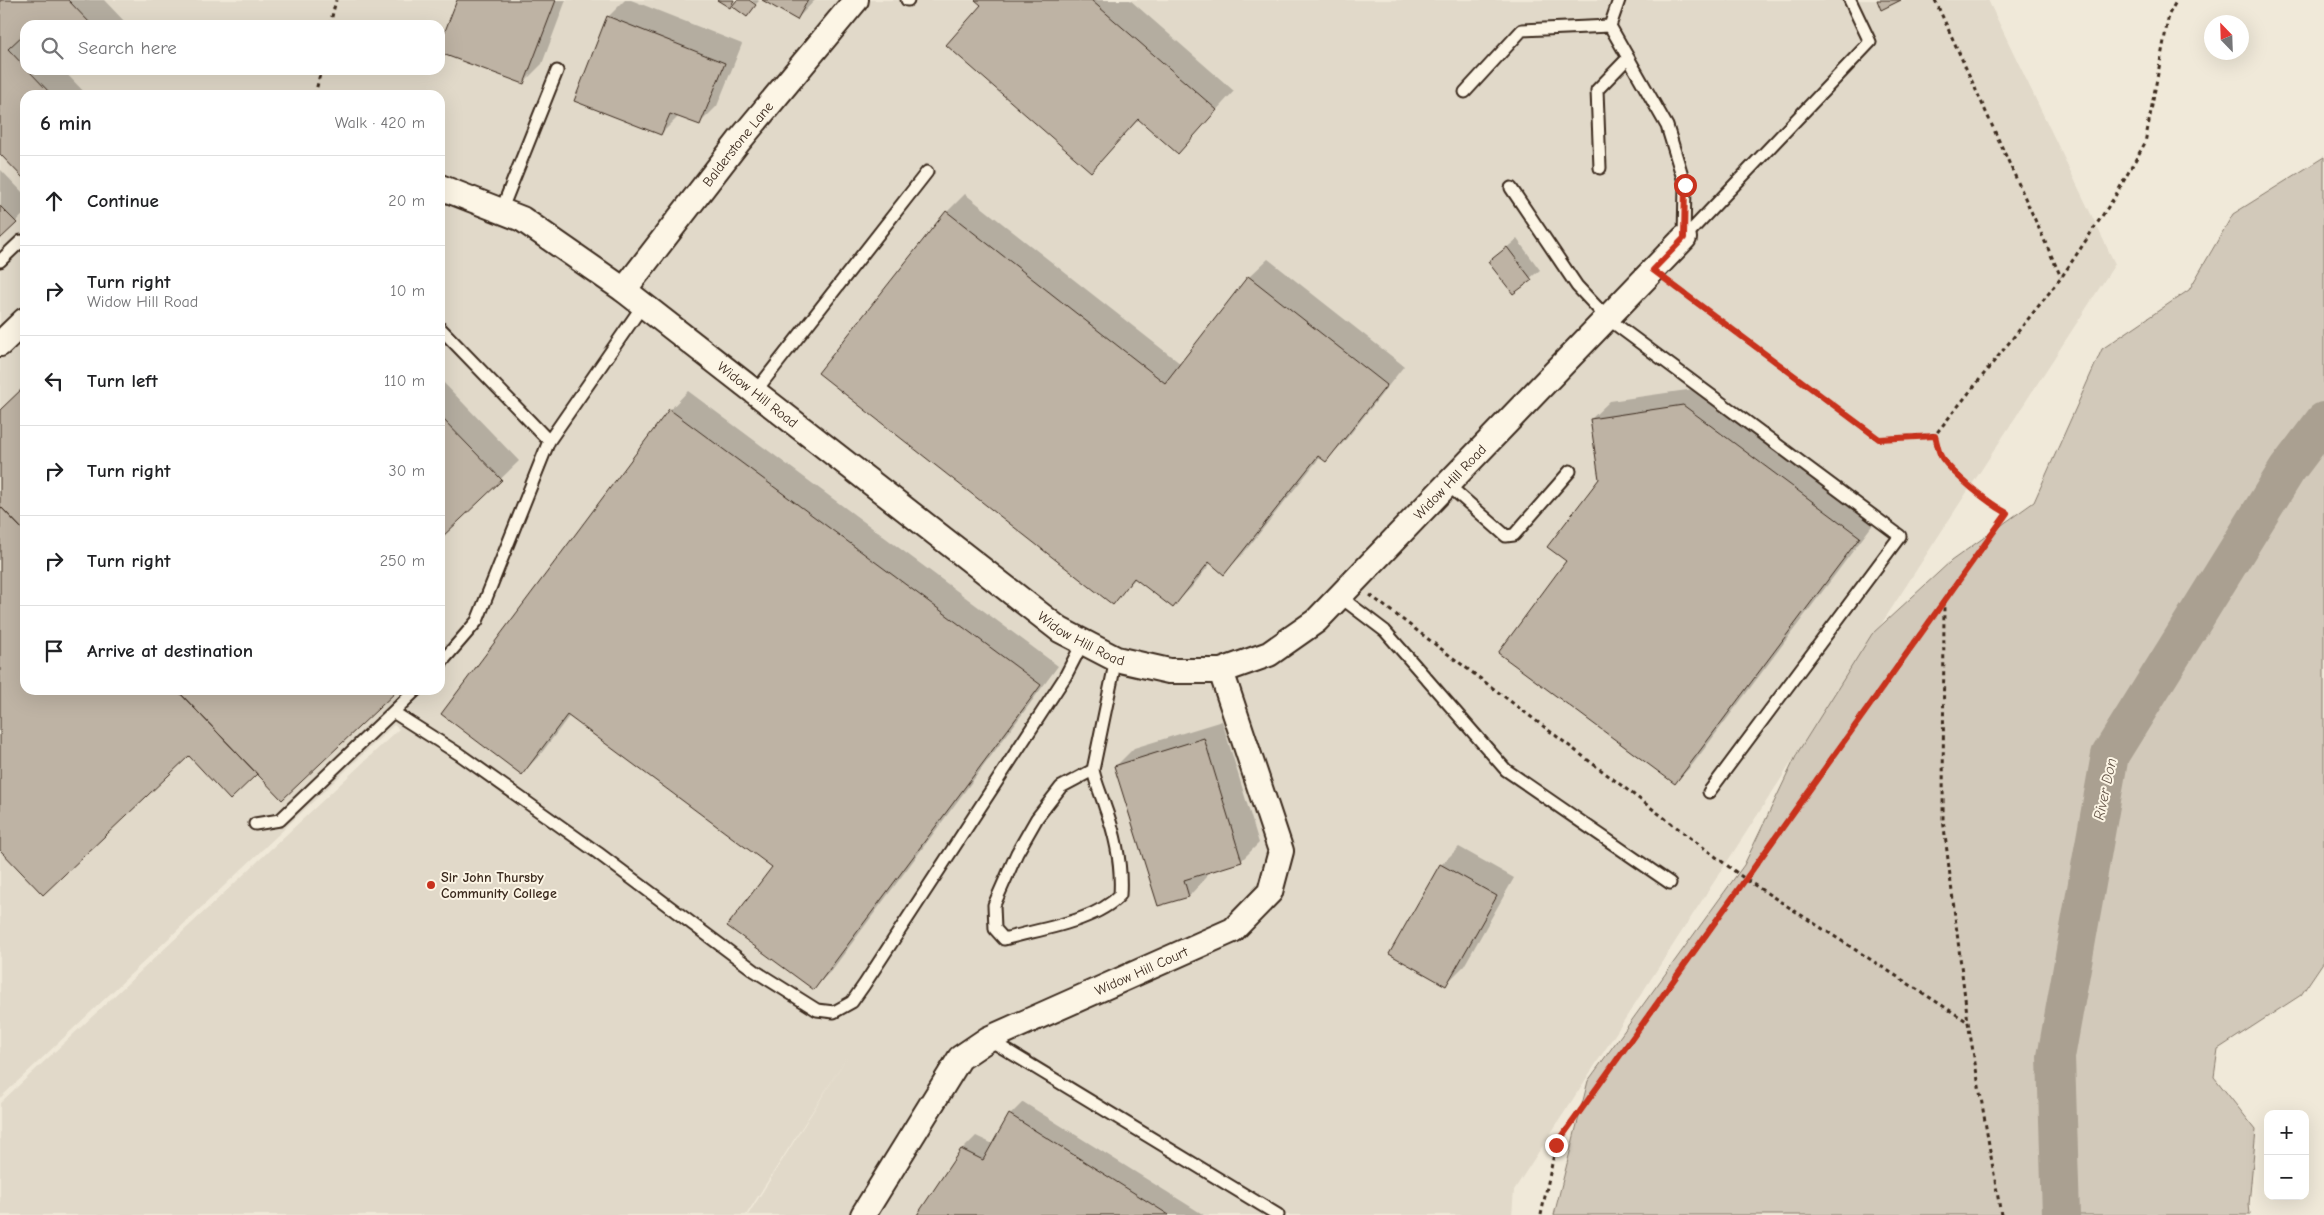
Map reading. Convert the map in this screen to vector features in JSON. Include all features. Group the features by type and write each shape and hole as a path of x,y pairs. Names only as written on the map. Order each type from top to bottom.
{"street":[{"name":"Balderstone Lane","path":"624,290 738,141 856,0"},
{"name":"Widow Hill Road","path":"445,189 522,219 624,290 1060,630 1116,659 1169,672 1221,671 1268,654 1316,621 1684,238"},
{"path":"0,344 20,325"},
{"name":"Widow Hill Court","path":"863,1215 960,1058 988,1040 1233,930 1270,892 1281,851 1221,671"}],"lane":[{"path":"1619,0 1610,26 1668,126 1685,185 1684,238"},
{"path":"1684,238 1870,42 1850,0"},
{"path":"1465,92 1522,30 1610,26"},
{"path":"1600,168 1597,90 1628,58"},
{"path":"501,211 557,71"},
{"path":"755,392 927,172"},
{"path":"1511,188 1577,286 1607,318 1900,536 1709,792"},
{"path":"0,261 20,242"},
{"path":"445,658 477,621 549,441 643,305"},
{"path":"445,333 549,441"},
{"path":"1448,484 1506,536 1514,534 1570,471"},
{"path":"1346,589 1506,770 1670,883"},
{"path":"393,712 459,754 590,848 755,971 817,1010 834,1012 852,1002 864,985 1065,677 1083,642"},
{"path":"1093,770 1061,787 1037,818 1017,853 994,906 995,930 1004,939 1087,916 1111,905 1120,895 1119,851 1093,770 1116,659"},
{"path":"255,824 280,820 411,695"},
{"path":"988,1040 1278,1215"}],"path":[{"path":"331,20 336,0"},
{"path":"1935,0 2061,278"},
{"path":"1653,270 1879,439 1935,436 2061,278 2114,198 2145,143 2169,14 2177,0"},
{"path":"316,90 320,75"},
{"path":"1541,1215 1556,1145 2007,513 1996,507 1966,482 1941,457 1935,436"},
{"path":"1346,589 1745,879 1968,1022"},
{"path":"1944,601 1943,820 1968,1022 2001,1215"}],"shaded area":[{"path":"0,0 1988,0 2115,264 1514,1190 1512,1215 748,1215 847,1057 746,1215 0,1215 0,1103 399,729 394,725 0,1098"},
{"path":"2324,157 2324,961 2301,995 2218,1049 2214,1077 2256,1130 2249,1204 2250,1215 1554,1215 1588,1081 1744,865 1798,752 1872,634 1951,561 2034,502 2102,349 2189,290 2233,214"}],"building":[{"path":"0,0 68,0 87,20 20,20 20,38 8,49 20,62 20,75 33,75 47,90 20,90 20,175 0,154"},
{"path":"457,0 556,0 524,84 445,55 445,31"},
{"path":"717,0 734,0 730,8"},
{"path":"737,0 749,0 756,5 747,17 732,6"},
{"path":"762,0 808,0 797,20"},
{"path":"975,0 1091,0 1217,110 1178,154 1138,119 1091,172 946,45 981,5"},
{"path":"1877,0 1901,0 1881,10"},
{"path":"607,16 725,63 700,125 670,114 661,135 574,101"},
{"path":"0,206 17,223 0,239"},
{"path":"946,211 1165,383 1248,276 1387,385 1326,462 1318,456 1224,575 1209,562 1173,608 1134,578 1113,605 818,373"},
{"path":"1507,247 1532,280 1513,294 1488,262"},
{"path":"20,391 20,527 0,506 0,410"},
{"path":"1683,405 1860,537 1675,784 1498,653 1566,561 1547,547 1599,479 1590,419"},
{"path":"669,409 1041,685 814,990 727,926 772,867 567,715 522,775 441,714"},
{"path":"445,421 502,480 445,534"},
{"path":"0,506 20,527 20,695 182,695 257,774 230,800 189,756 43,895 0,850"},
{"path":"182,695 393,695 282,800"},
{"path":"1204,738 1242,862 1184,880 1189,897 1158,906 1114,766"},
{"path":"1440,864 1497,896 1446,986 1389,954"},
{"path":"1009,1114 1169,1215 917,1215 961,1149 983,1160"}],"waterway":[{"name":"River Don","path":"2061,1215 2056,1057 2110,755 2287,470 2324,421"}],"place":[{"name":"Sir John Thursby Community College","path":"431,885"}],"route":[{"path":"1556,1145 2007,513 1996,507 1966,482 1941,457 1935,436 1879,439 1653,270 1684,238 1685,185"}]}
